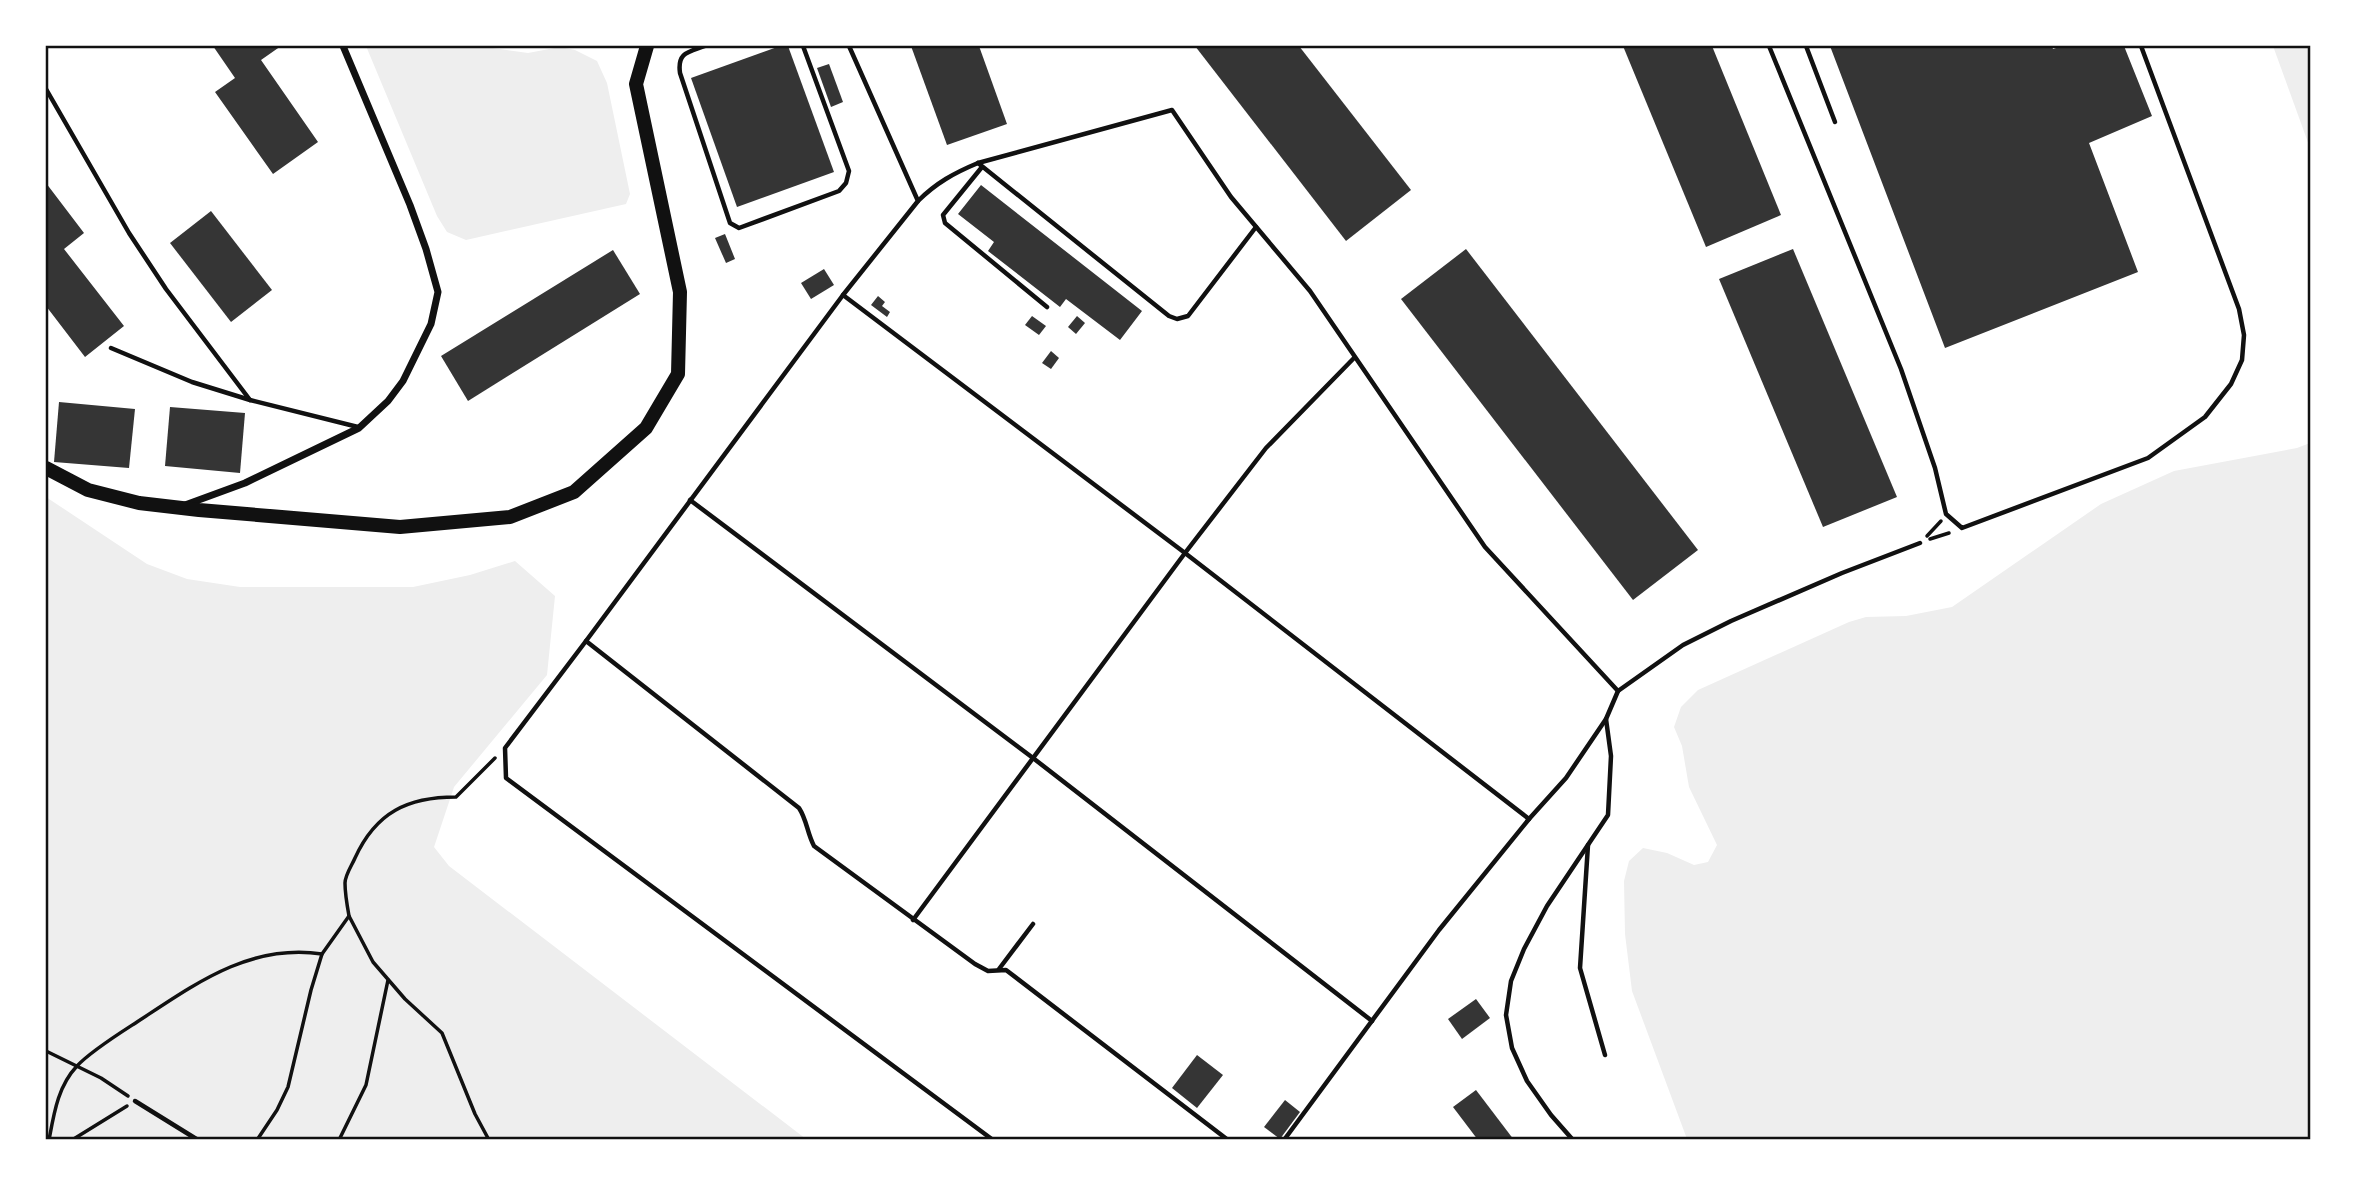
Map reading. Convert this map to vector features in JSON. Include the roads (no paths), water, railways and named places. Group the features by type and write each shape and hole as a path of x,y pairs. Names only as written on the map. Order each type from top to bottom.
{"main road":[{"path":"46,468 88,489 139,503 400,527 510,517 574,492 646,428 678,374 680,292 636,84 647,46"}],"street":[{"path":"177,508 246,483 359,428 388,401 403,381 431,324 438,292 410,205 343,46"}],"lane":[{"path":"705,46 681,57 680,73 730,223 738,228 839,191 846,183 849,171 803,46"},
{"path":"849,46 918,201"},
{"path":"1769,46 1901,369 1935,468 1947,514 1962,528 2148,458 2205,417 2231,384 2242,360 2244,335 2239,309 2141,46"},
{"path":"1806,46 1835,122"},
{"path":"46,89 129,233 166,289 250,401"},
{"path":"993,1139 506,778 505,748 843,295 918,201 934,185 947,177 980,165 1172,110 1231,197 1304,284 1485,547 1618,691"},
{"path":"980,165 1177,319 1188,316 1256,227"},
{"path":"980,165 943,215 944,223 1046,307"},
{"path":"843,295 1185,553 1529,819"},
{"path":"111,348 192,382 250,401 359,428"},
{"path":"913,920 1266,448 1353,358"},
{"path":"690,500 1033,758 1372,1020"},
{"path":"1284,1139 1439,930 1529,819 1566,778 1606,719 1618,691 1683,645 1731,621 1842,572 1920,543"},
{"path":"586,641 799,808 806,819 808,834 814,846 975,964 988,971 1006,970 1228,1139"},
{"path":"1573,1139 1551,1115 1527,1081 1512,1048 1506,1015 1511,981 1524,950 1547,906 1608,815 1611,756 1606,719"},
{"path":"1588,844 1580,968 1605,1055"},
{"path":"999,970 1033,924"},
{"path":"135,1101 198,1139"}]}
